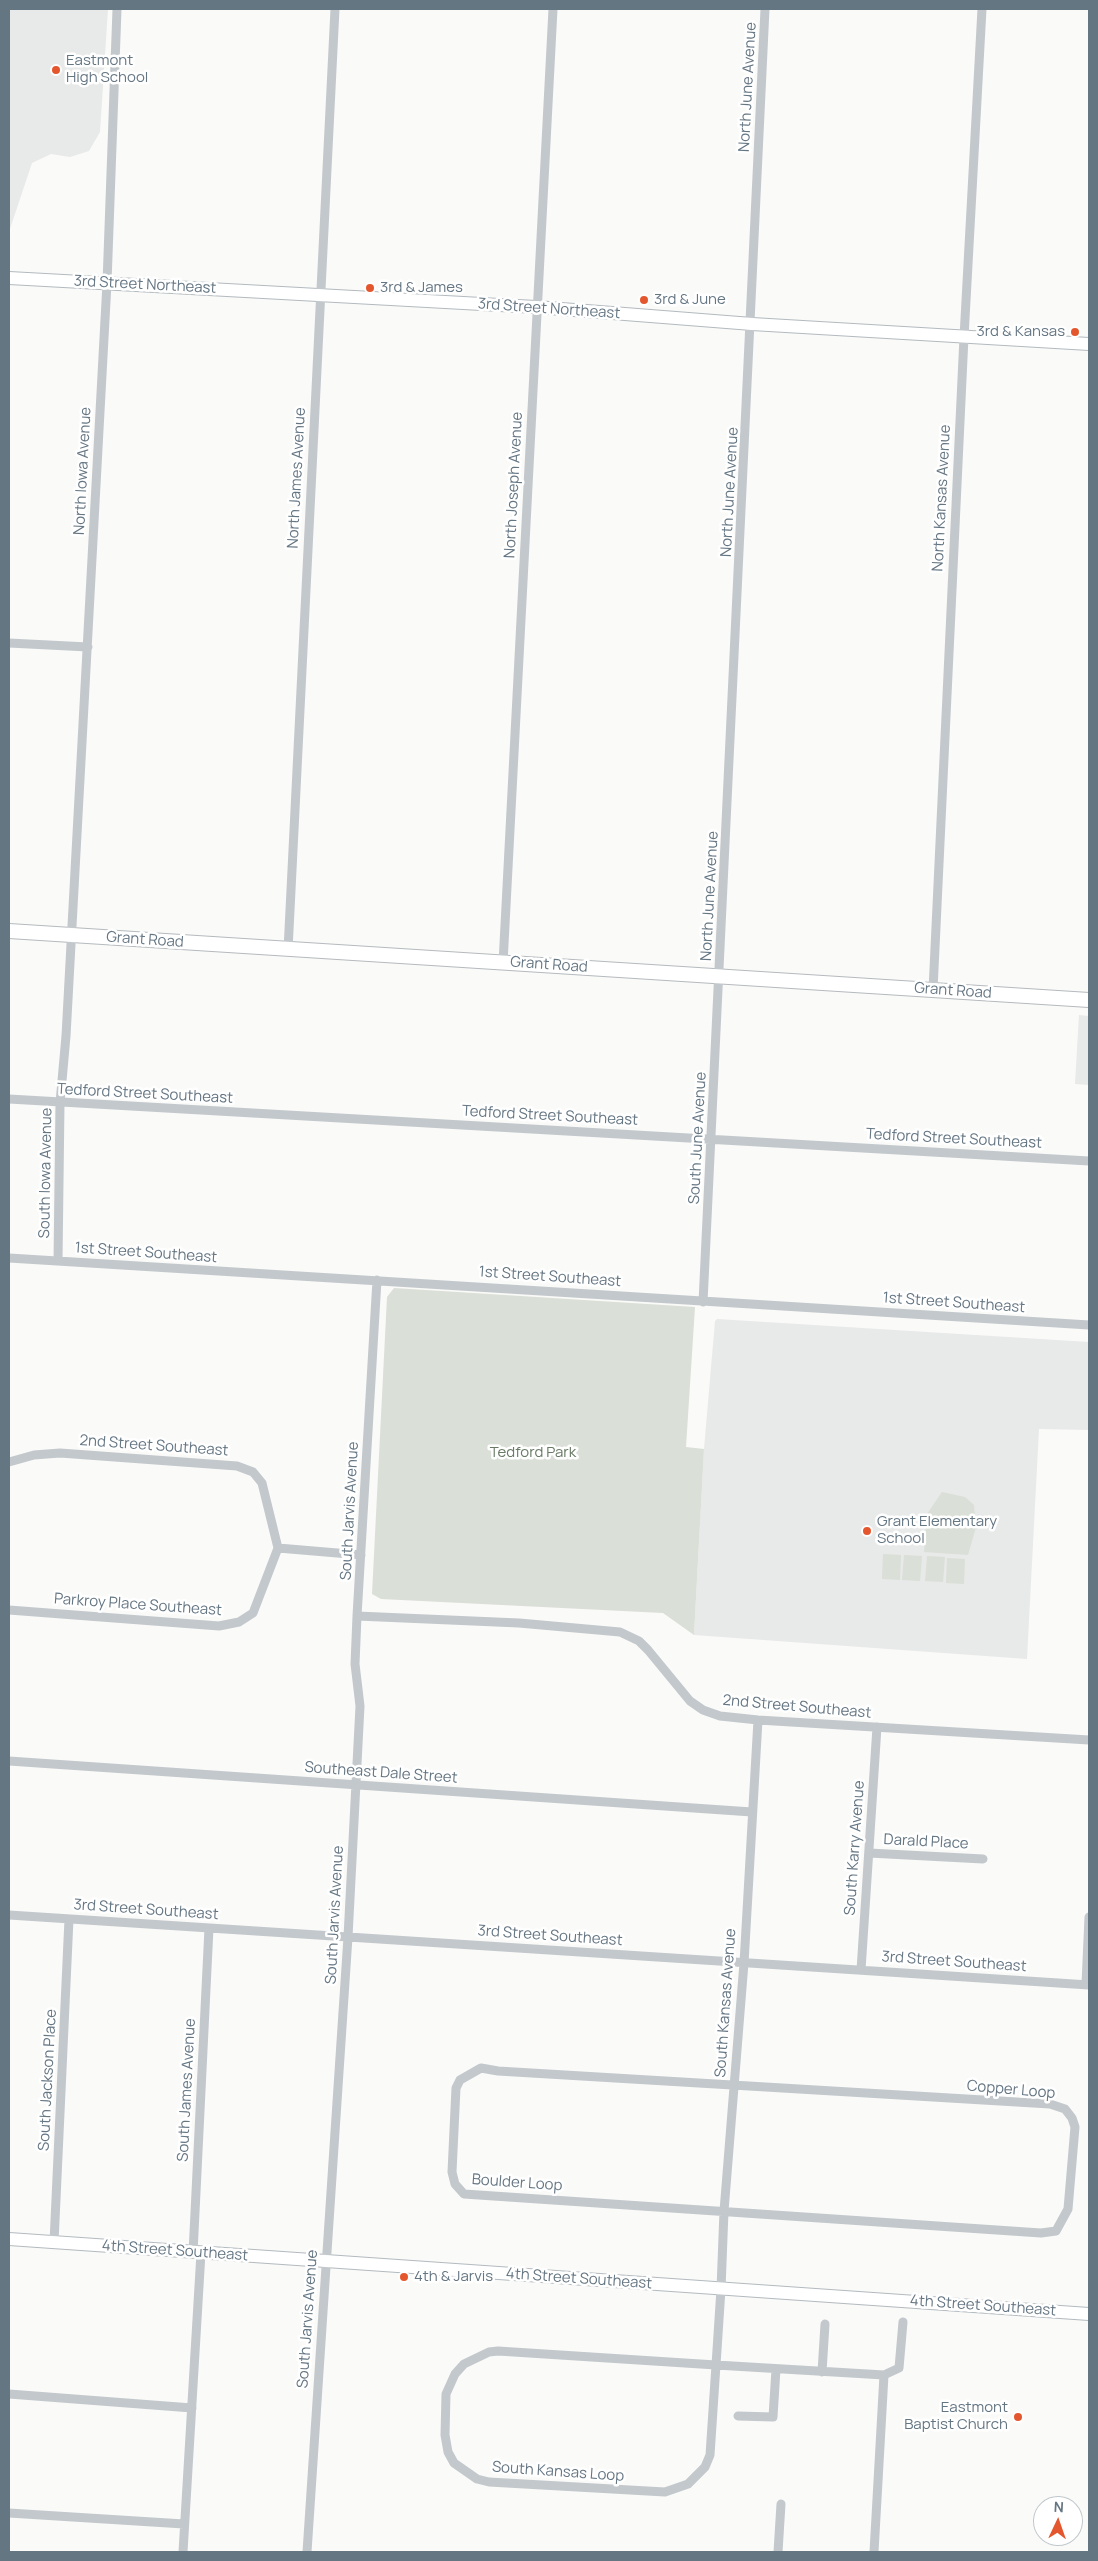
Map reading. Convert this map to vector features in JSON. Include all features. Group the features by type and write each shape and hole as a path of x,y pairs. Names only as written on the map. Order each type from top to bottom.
{"main road":[{"name":"Grant Road","path":"9,931 1089,1000"}],"street":[{"name":"North Iowa Avenue","path":"72,935 107,283 117,9"},
{"name":"North James Avenue","path":"288,950 335,9"},
{"name":"North Joseph Avenue","path":"503,962 552,9"},
{"name":"North June Avenue","path":"719,976 752,324 765,9"},
{"name":"North Kansas Avenue","path":"934,990 964,336 982,9"},
{"name":"3rd Street Northeast","path":"9,278 536,307 752,324 1089,344"},
{"path":"9,643 88,647"},
{"name":"South Iowa Avenue","path":"58,1261 60,1103 72,935"},
{"name":"South June Avenue","path":"703,1302 719,976"},
{"name":"Tedford Street Southeast","path":"9,1099 1089,1161"},
{"name":"1st Street Southeast","path":"9,1258 1089,1325"},
{"name":"South Jarvis Avenue","path":"307,2552 348,1937 360,1706 355,1664 357,1616 377,1280"},
{"name":"2nd Street Southeast","path":"9,1462 34,1455 60,1453 236,1466 253,1472 262,1483 278,1548"},
{"path":"278,1548 361,1555"},
{"name":"Parkroy Place Southeast","path":"9,1610 219,1626 239,1622 253,1613 278,1548"},
{"name":"2nd Street Southeast","path":"357,1616 519,1623 620,1632 639,1641 682,1693 703,1710 720,1716 758,1720 1089,1740"},
{"name":"South Kansas Avenue","path":"721,2289 724,2212 744,1962 758,1720"},
{"name":"South Karry Avenue","path":"861,1970 877,1727"},
{"name":"Southeast Dale Street","path":"9,1761 752,1812"},
{"name":"Darald Place","path":"869,1853 983,1859"},
{"name":"3rd Street Southeast","path":"9,1915 1087,1984"},
{"path":"1087,1984 1089,1917"},
{"name":"South Jackson Place","path":"54,2242 69,1919"},
{"name":"South James Avenue","path":"182,2552 192,2408 209,1928"},
{"name":"Boulder Loop","path":"724,2212 464,2194 455,2184 452,2172 456,2088 460,2080 481,2068 498,2071 733,2086"},
{"name":"Copper Loop","path":"724,2212 1041,2233 1056,2231 1068,2209 1075,2127 1065,2109 1050,2104 733,2086"},
{"name":"4th Street Southeast","path":"9,2238 197,2253 1089,2314"},
{"name":"South Kansas Loop","path":"716,2365 489,2352 464,2364 455,2374 449,2386 446,2394 445,2435 448,2452 454,2463 464,2472 477,2479 489,2482 657,2492 677,2489 688,2484 705,2467 710,2455 716,2365 721,2289"},
{"path":"716,2365 884,2375 899,2368 903,2322"},
{"path":"822,2372 825,2324"},
{"path":"738,2416 773,2418 776,2369"},
{"path":"874,2552 884,2375"},
{"path":"9,2394 192,2408"},
{"path":"778,2552 781,2504"},
{"path":"9,2513 184,2524"}],"shaded area":[{"name":"Eastmont High School","path":"9,9 108,9 100,132 89,151 70,157 51,154 32,163 9,232"},
{"path":"1079,1015 1089,1016 1089,1085 1075,1084"},
{"name":"Grant Elementary School","path":"717,1319 1089,1342 1089,1430 1039,1429 1027,1659 694,1635 704,1449 715,1321"}],"green space":[{"name":"Tedford Park","path":"394,1288 695,1307 686,1447 704,1449 694,1635 663,1613 381,1599 372,1594 387,1297"},
{"path":"942,1492 965,1497 974,1505 976,1527 968,1555 924,1552 927,1514"},
{"path":"883,1554 901,1555 900,1580 882,1579"},
{"path":"904,1555 922,1556 920,1581 902,1580"},
{"path":"927,1556 945,1557 943,1582 925,1581"},
{"path":"947,1558 965,1559 964,1584 946,1583"}],"place":[{"name":"Eastmont High School","path":"56,70"},
{"name":"3rd & James","path":"370,288"},
{"name":"3rd & June","path":"644,300"},
{"name":"3rd & Kansas","path":"1075,332"},
{"name":"Grant Elementary School","path":"867,1531"},
{"name":"4th & Jarvis","path":"404,2277"},
{"name":"Eastmont Baptist Church","path":"1018,2417"}]}
